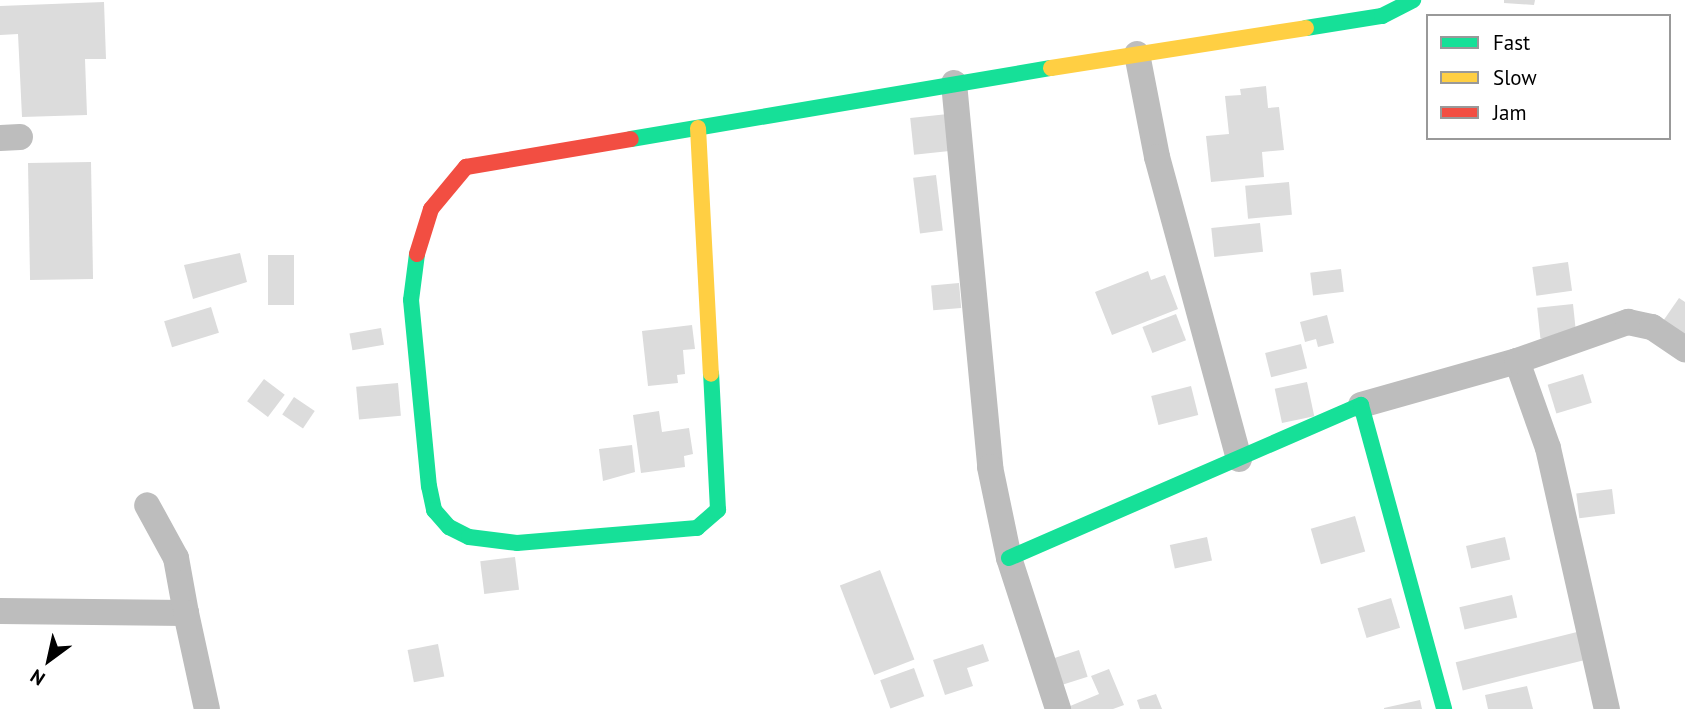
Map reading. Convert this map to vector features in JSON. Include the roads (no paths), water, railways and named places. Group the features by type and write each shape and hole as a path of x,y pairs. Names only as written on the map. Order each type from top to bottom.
{"street":[{"path":"698,128 718,510 697,528 555,540 505,541 469,537 449,527 434,510 429,486 411,300 417,253 431,209 466,167 954,82 1382,16 1413,0"},
{"path":"1137,54 1157,157 1239,459"},
{"path":"954,82 981,405 1009,558 1058,709"},
{"path":"1009,558 1361,405 1517,361 1628,322 1652,327 1685,349"},
{"path":"1517,361 1548,447 1607,709"},
{"path":"1361,405 1444,709"},
{"path":"147,505 176,558 207,709"},
{"path":"0,611 186,613"}]}
